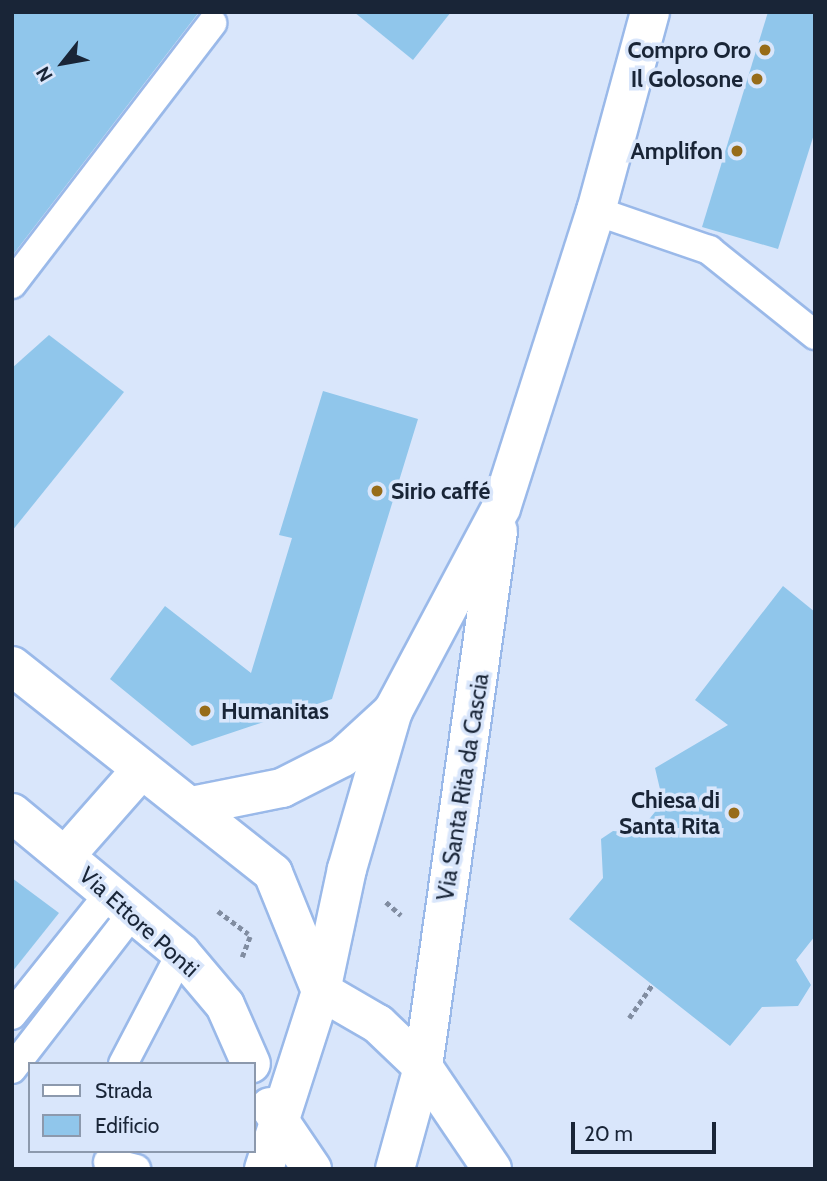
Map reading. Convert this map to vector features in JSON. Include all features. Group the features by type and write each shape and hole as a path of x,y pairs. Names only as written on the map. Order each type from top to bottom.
{"main road":[{"name":"Via Santa Rita da Cascia","path":"395,1169 423,1067 501,508 596,211 650,12"},
{"name":"Via Santa Rita da Cascia","path":"276,1122 321,991 346,869 393,711 501,508"},
{"path":"12,666 141,771 192,806 274,873 321,991 378,1024 423,1067 492,1169"},
{"path":"192,806 282,788 343,757 393,711"},
{"name":"Via Ettore Ponti","path":"66,855 141,771"},
{"name":"Via Ettore Ponti","path":"12,813 66,855 120,904 181,953 225,1005 250,1062"},
{"path":"256,1076 276,1122 312,1169"},
{"path":"264,1169 276,1122"}],"lane":[{"path":"12,284 212,23"},
{"path":"596,211 709,250 815,335"},
{"path":"12,1016 120,904"},
{"path":"12,1069 120,904"},
{"path":"124,1062 181,953"},
{"path":"108,1161 136,1169"}],"path":[{"path":"218,911 250,936"},
{"path":"629,1018 652,985"}],"building":[{"path":"12,12 199,12 12,256"},
{"path":"354,12 451,12 413,60"},
{"path":"768,12 815,12 815,131 778,249 702,227"},
{"path":"49,335 124,392 12,531 12,368"},
{"path":"323,391 418,419 332,699 192,746 110,679 165,606 251,673 292,538 279,535"},
{"name":"Chiesa di Santa Rita","path":"783,586 815,612 815,936 796,960 811,985 798,1006 762,1007 730,1046 569,919 603,878 601,839 613,831 638,833 663,802 655,768 728,725 695,700"},
{"path":"12,878 59,913 12,972"}],"place":[{"name":"Compro Oro","path":"765,50"},
{"name":"Il Golosone","path":"757,79"},
{"name":"Amplifon","path":"737,151"},
{"name":"Sirio caffé","path":"377,491"},
{"name":"Humanitas","path":"205,711"},
{"name":"Chiesa di Santa Rita","path":"734,813"}]}
